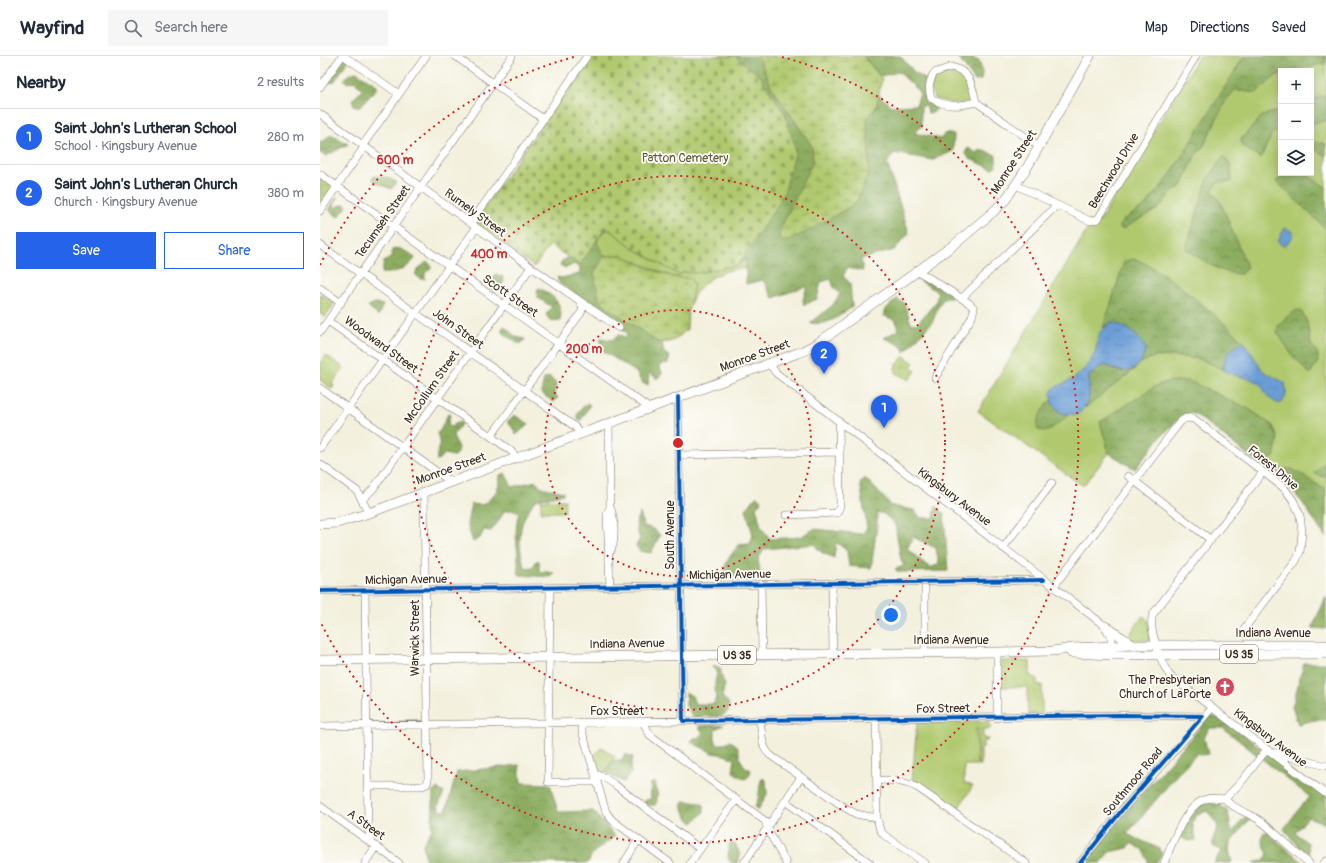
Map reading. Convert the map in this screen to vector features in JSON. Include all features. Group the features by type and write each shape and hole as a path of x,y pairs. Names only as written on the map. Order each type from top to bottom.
{"main road":[{"name":"Monroe Street","path":"320,524 337,523 369,513 769,363 818,343 918,272 979,225 1006,199 1040,147 1090,56"},
{"path":"1105,626 1133,646"},
{"name":"Indiana Avenue","path":"320,660 1281,649 1326,645"},
{"name":"Indiana Avenue","path":"1111,651 1133,646 1158,650"},
{"name":"Indiana Avenue","path":"1281,649 1326,654"}],"street":[{"path":"320,87 343,56 399,94"},
{"path":"320,211 426,56"},
{"path":"455,56 543,119"},
{"name":"Tecumseh Street","path":"341,303 512,56"},
{"path":"320,448 449,266 473,225 543,119 587,56"},
{"name":"Beechwood Drive","path":"1016,184 1090,221 1098,219 1196,56"},
{"path":"976,102 964,105 946,105 931,98 928,91 930,81 934,73 950,67 960,69 967,74 976,102 1040,147"},
{"name":"Rumely Street","path":"320,114 531,267 619,328"},
{"name":"Scott Street","path":"320,174 649,408"},
{"path":"962,298 1056,205"},
{"name":"John Street","path":"320,245 525,390 574,426 581,434"},
{"name":"McCollum Street","path":"363,499 373,489 531,267"},
{"path":"918,272 973,306 974,313 935,378"},
{"name":"Woodward Street","path":"320,288 341,303 328,321 491,436 510,450 517,458"},
{"path":"491,436 581,313 583,308 580,302"},
{"path":"320,332 328,321"},
{"name":"Kingsbury Avenue","path":"769,363 776,373 838,422 1105,626"},
{"path":"320,388 451,482"},
{"name":"South Avenue","path":"678,397 683,721"},
{"name":"Forest Drive","path":"1134,481 1180,422 1186,418 1194,419 1288,493 1298,507 1302,523 1301,548 1296,561 1243,630"},
{"path":"786,515 837,513 840,506 838,422"},
{"path":"609,423 610,507 613,513 614,547 610,552 610,587"},
{"path":"679,455 839,452"},
{"path":"320,464 353,488 363,499 369,513"},
{"name":"Kingsbury Avenue","path":"1263,472 1153,614 1151,622 1158,650 1170,676 1326,794"},
{"path":"1128,476 1211,540"},
{"path":"1053,587 1134,481"},
{"path":"1003,548 1052,483"},
{"name":"Warwick Street","path":"367,786 422,786 427,784 424,492"},
{"name":"Michigan Avenue","path":"320,591 1044,580"},
{"path":"925,582 925,652"},
{"path":"832,583 833,654"},
{"path":"761,584 762,654"},
{"path":"550,588 548,657 548,782 596,778 600,775 700,849"},
{"path":"365,590 368,836 374,845 365,863"},
{"path":"1105,626 1111,638 1111,651"},
{"path":"997,652 997,718"},
{"name":"Southmoor Road","path":"1080,863 1122,810 1203,716 1212,708"},
{"name":"Fox Street","path":"320,726 876,720 1127,715 1203,716"},
{"path":"876,720 877,818 880,830 884,835 925,863"},
{"path":"760,721 762,741 767,752 801,777 821,786 856,814 877,818"},
{"path":"582,722 584,739 608,816 670,863"},
{"path":"643,722 650,735 765,822 767,829 786,863"},
{"path":"1225,799 1269,751 1326,766"},
{"path":"744,863 801,777"},
{"path":"877,780 902,782 918,788 1026,863"},
{"path":"1164,863 1185,818 1193,806 1210,798 1225,799 1230,805 1253,816 1277,834 1309,863"},
{"path":"690,863 736,800"},
{"path":"785,801 859,860 870,863"},
{"name":"A Street","path":"321,808 399,863"},
{"path":"624,863 638,840"}],"green space":[{"path":"345,56 351,56 334,82 328,83"},
{"name":"Patton Cemetery","path":"590,56 735,56 760,76 785,114 796,150 783,197 738,265 697,273 683,272 679,275 635,249 606,227 580,265 550,245 534,267 476,224 476,219"},
{"path":"717,56 758,56 771,86 812,146 813,161 780,230 868,174 869,157 867,118 876,108 878,94 891,106 916,105 920,94 915,87 899,72 880,76 863,56 900,56 915,73 927,80 926,94 937,108 933,113 928,113 926,105 921,107 921,127 914,133 941,139 945,133 954,135 953,151 933,160 894,153 887,163 909,233 894,250 861,259 863,271 847,268 843,276 850,283 852,307 832,320 816,324 810,323 833,305 840,294 834,288 831,279 821,282 817,299 804,305 803,300 807,286 773,298 763,280 746,284 746,259 738,265 703,272"},
{"path":"758,56 863,56 882,79 876,108 867,118 869,157 868,174 856,203 806,232 784,242 779,236 780,230 813,161 812,146 771,86"},
{"path":"957,56 969,56 980,62 982,73 981,80 975,81"},
{"path":"1199,56 1326,56 1326,516 1194,413 1185,413 1160,437 1135,469 1109,453 1083,486 978,411 1089,227 1100,221"},
{"path":"1247,56 1326,56 1326,63 1306,68 1278,68 1278,75 1256,93 1235,90 1225,102 1203,147 1195,156 1182,186 1171,193 1158,209 1129,225 1125,229 1120,228 1123,220 1144,207 1169,177 1243,58"},
{"path":"952,70 960,73 965,79 972,96 969,102 949,103 934,98 931,87 934,79"},
{"path":"356,72 377,85 377,88 360,107 354,106 352,100 363,90 354,81 347,83 344,80 348,75"},
{"path":"1326,95 1326,120 1314,123 1314,104 1314,99"},
{"path":"1278,111 1278,132 1272,133 1261,158 1242,146 1241,139 1262,116"},
{"path":"331,134 348,144 326,156 320,153 320,142 323,142"},
{"path":"1316,142 1326,144 1326,156 1314,149"},
{"path":"968,148 976,153 980,150 996,155 996,165 993,169 970,159 965,153"},
{"path":"1223,156 1228,161 1231,168 1231,182 1218,182 1212,191 1221,203 1247,267 1241,274 1226,272 1219,269 1205,262 1186,249 1207,181"},
{"path":"320,176 334,186 320,206"},
{"path":"376,176 386,177 397,182 391,189 375,182 372,178"},
{"path":"1285,176 1308,176 1326,187 1326,229 1276,181"},
{"path":"337,197 333,206 334,208 345,204 347,207 338,217 329,210"},
{"path":"603,223 607,230 599,235 597,243 604,256 594,274 610,309 658,342 662,343 664,353 670,357 668,363 659,365 662,373 657,379 650,373 649,374 648,385 642,383 636,372 600,349 601,338 612,340 619,335 625,337 628,335 618,323 559,283 557,277 562,278 580,274 580,268 574,264 566,268 560,265 562,261 573,255"},
{"path":"607,230 611,231 635,249 679,275 683,272 697,273 737,265 747,259 746,269 731,270 709,279 698,290 689,305 694,285 690,279 664,274 620,255 604,256 597,243 599,235"},
{"path":"398,248 411,254 415,258 409,265 401,270 382,273 384,262 392,257 392,250"},
{"path":"621,255 664,274 681,278 690,278 694,285 688,312 687,329 671,342 658,342 610,309 599,299 594,274 604,256"},
{"path":"1133,259 1144,263 1174,282 1207,308 1244,342 1236,345 1224,365 1224,370 1200,359 1171,356 1153,357 1141,363 1146,349 1132,331 1111,322 1103,328 1124,262"},
{"path":"427,262 431,265 431,268 425,273 425,279 420,279 415,274 419,268"},
{"path":"496,274 503,277 504,282 497,290 493,291 488,285"},
{"path":"922,278 952,295 951,298 943,299 937,309 933,321 905,352 900,345 884,338 898,330 896,321 883,315 885,310 897,299 904,303 911,323 917,324 936,302 938,292 920,281"},
{"path":"539,288 556,300 559,304 561,314 560,320 550,321 546,314 552,307 538,298 537,290"},
{"path":"320,294 334,303 325,317 320,314"},
{"path":"375,303 383,305 378,316 368,306"},
{"path":"1297,310 1301,311 1307,322 1311,345 1316,350 1318,356 1317,363 1310,374 1294,358 1277,332 1281,322"},
{"path":"504,326 516,337 525,339 522,343 517,343 501,331"},
{"path":"326,355 344,368 332,384 334,386 332,389 320,380 320,363"},
{"path":"904,356 914,363 911,367 916,371 909,380 896,373 895,367"},
{"path":"1106,365 1119,372 1135,369 1085,408 1089,397 1089,376 1100,367"},
{"path":"550,377 556,384 554,393 558,397 554,402 541,393 544,379"},
{"path":"1169,381 1189,381 1249,409 1273,426 1278,439 1274,457 1262,465 1195,414 1185,413 1160,437 1135,469 1109,453 1100,422 1156,386"},
{"path":"1051,400 1058,410 1069,415 1048,431 1038,430 1037,426 1039,418"},
{"path":"587,403 590,405 581,420 578,420 578,412"},
{"path":"448,414 450,414 448,425 451,427 460,421 462,423 453,435 459,451 454,456 444,454 437,461 439,438 437,433 440,431"},
{"path":"514,415 529,424 516,435 512,427 507,422"},
{"path":"1326,461 1326,478 1314,473"},
{"path":"1277,469 1292,469 1326,490 1326,538 1302,502 1276,473"},
{"path":"505,473 512,487 536,481 541,487 563,492 563,494 534,501 524,518 520,536 521,556 525,568 533,568 536,561 539,561 539,571 554,573 551,577 520,575 519,573 516,531 519,513 512,510 504,511 491,531 484,530 480,538 473,542 467,524 471,504 482,505 490,499 496,493 500,475"},
{"path":"865,478 892,506 914,510 921,518 934,518 936,506 944,514 948,571 899,572 895,569 904,566 901,560 895,524 884,514 877,512 877,526 871,568 849,566 847,551 836,542 834,558 821,552 814,544 764,549 758,559 761,578 725,578 725,568 730,557 739,545 750,544 753,535 746,509 757,496 762,501 756,507 761,527 770,539 800,537 814,529 862,534 867,528 860,482","holes":["913,537 936,548 939,564 930,568 907,549"]},
{"path":"541,500 565,500 565,512 541,512"},
{"path":"640,513 644,526 653,529 660,535 651,553 640,551 636,546 640,538 636,526"},
{"path":"1326,597 1326,629 1312,628"},
{"path":"1143,616 1148,620 1151,640 1132,640 1127,638"},
{"path":"1000,661 1030,661 1030,676 1037,678 1037,685 1042,685 1042,714 1028,714 1027,687 1000,687"},
{"path":"1304,663 1326,663 1326,720 1314,720 1298,724 1292,707"},
{"path":"715,666 720,668 725,684 722,697 729,703 728,711 722,716 693,717 686,706 686,693 692,696 695,704 714,704 716,696 716,672 712,667"},
{"path":"1210,716 1222,719 1326,797 1326,827 1324,823 1308,817 1295,833 1308,843 1309,854 1303,852 1284,829 1310,797 1223,728 1210,728 1204,737 1208,754 1202,755 1198,753 1181,770 1127,834 1160,849 1162,854 1156,863 1149,863 1143,850 1131,843 1128,848 1109,852 1101,863 1087,863 1086,861 1099,843"},
{"path":"990,721 990,729 983,729 983,738 988,739 987,741 983,741 983,748 981,748 981,765 978,765 978,729 976,729 977,765 964,765 964,783 973,786 957,810 912,782 917,722"},
{"path":"724,725 715,729 715,744 724,744 729,741 737,746 742,762 751,770 749,776 745,779 733,772 735,759 713,753 691,742 694,738 700,738 703,730 700,730 699,726"},
{"path":"602,747 615,757 604,773 597,768 594,755"},
{"path":"625,754 633,757 631,772 624,782 607,774 606,770 613,761 623,759"},
{"path":"519,765 521,783 550,784 558,812 593,811 615,836 592,854 588,863 426,863 423,844 432,829 433,793 437,788 444,793 438,806 441,811 446,811 457,772"},
{"path":"762,778 766,780 767,794 758,810 755,806 758,799"},
{"path":"655,782 657,800 655,805 648,805 644,803 645,800 651,799 650,784"},
{"path":"684,801 704,805 704,812 693,823 689,820 682,806"},
{"path":"1207,802 1221,806 1225,809 1229,816 1232,833 1244,818 1246,817 1249,820 1230,843 1229,850 1232,862 1230,863 1214,863 1221,851 1213,846 1213,839 1218,826 1208,812 1204,811 1197,815 1192,822 1196,840 1189,841 1182,838 1184,828 1190,817 1202,804"},
{"path":"1267,832 1304,863 1254,863 1264,860 1268,854 1262,841 1263,833"},
{"path":"735,843 740,855 739,861 737,863 731,863 728,858 729,844"}],"water":[{"path":"1285,228 1293,232 1293,236 1285,246 1281,245 1278,241"},
{"path":"1111,322 1132,331 1139,339 1146,349 1141,361 1137,367 1129,371 1115,369 1106,365 1100,367 1089,376 1089,398 1082,410 1077,415 1061,413 1052,403 1051,392 1054,388 1075,378 1086,367 1095,353 1100,332"},
{"path":"1244,342 1263,371 1285,383 1286,395 1280,404 1271,399 1257,382 1224,370 1226,356 1232,349"}],"cycle path":[{"path":"678,397 683,721 1120,715 1203,716"},
{"path":"320,591 1044,580"},
{"path":"1080,863 1122,810 1203,716"}],"place":[{"name":"Saint John's Lutheran Church","path":"824,374"},
{"name":"Saint John's Lutheran School","path":"884,428"},
{"name":"The Presbyterian Church of LaPorte","path":"1225,687"}]}
